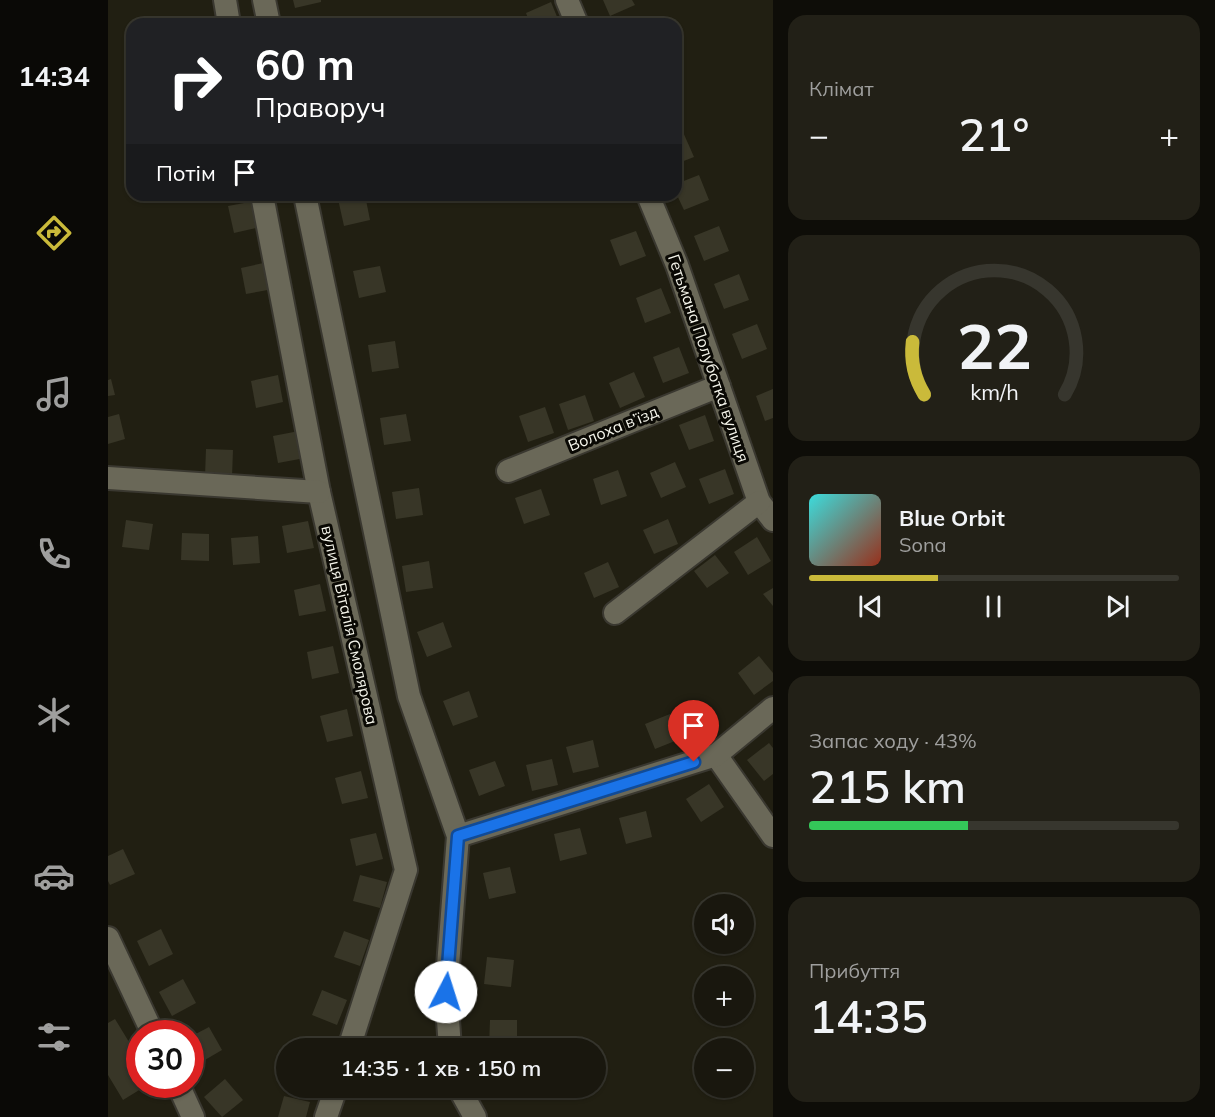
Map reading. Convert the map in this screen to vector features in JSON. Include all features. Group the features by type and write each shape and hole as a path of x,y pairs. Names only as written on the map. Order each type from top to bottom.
{"street":[{"path":"225,0 229,18"},
{"path":"264,0 268,18"},
{"path":"567,0 574,18"},
{"name":"вулиця Віталія Смолярова","path":"263,201 319,492 406,870 352,1038"},
{"path":"306,201 409,696 458,836 446,992 449,1038"},
{"name":"Гетьмана Полуботка вулиця","path":"650,201 677,265 766,511"},
{"name":"Волоха в’їзд","path":"508,471 719,386"},
{"path":"108,478 319,492"},
{"path":"615,613 766,511"},
{"path":"458,836 716,755 772,708"},
{"path":"716,755 772,836"},
{"path":"108,938 146,1020"},
{"path":"184,1098 193,1117"},
{"path":"326,1117 333,1098"},
{"path":"465,1098 475,1117"}],"building":[{"path":"293,0 321,0 321,2 295,8"},
{"path":"603,0 632,0 635,5 610,16"},
{"path":"551,2 558,18 528,18 526,13"},
{"path":"682,132 694,157 682,162"},
{"path":"699,175 709,200 684,210 680,201 682,201 682,182"},
{"path":"255,201 260,227 234,233 228,206"},
{"path":"338,201 366,201 370,220 344,226"},
{"path":"719,226 729,251 704,261 694,236"},
{"path":"636,231 646,256 620,266 610,240"},
{"path":"268,262 273,289 246,294 241,268"},
{"path":"380,266 386,292 359,298 353,271"},
{"path":"739,274 749,300 724,309 714,284"},
{"path":"661,288 671,313 645,323 636,298"},
{"path":"757,324 767,349 742,359 732,334"},
{"path":"395,341 399,368 372,372 368,345"},
{"path":"679,347 689,373 663,383 653,357"},
{"path":"634,372 645,397 620,408 609,383"},
{"path":"278,375 283,402 256,408 251,381"},
{"path":"111,379 115,395 108,396 108,380"},
{"path":"773,389 773,418 765,421 756,396"},
{"path":"585,395 594,421 568,430 559,404"},
{"path":"545,407 554,433 528,442 519,416"},
{"path":"119,414 125,439 108,444 108,417"},
{"path":"406,414 411,441 384,445 380,418"},
{"path":"705,415 714,441 689,450 679,425"},
{"path":"299,431 305,458 278,463 273,436"},
{"path":"206,449 233,450 232,477 205,476"},
{"path":"675,462 686,487 661,498 650,473"},
{"path":"725,469 734,494 709,504 699,479"},
{"path":"618,470 627,496 601,505 593,479"},
{"path":"419,488 423,515 396,519 392,492"},
{"path":"541,489 550,515 524,524 515,498"},
{"path":"668,519 678,544 654,554 643,530"},
{"path":"126,520 153,524 149,550 122,547"},
{"path":"308,521 314,548 287,553 282,526"},
{"path":"182,533 209,534 209,561 181,560"},
{"path":"258,536 260,563 233,565 231,538"},
{"path":"757,537 771,561 748,575 734,552"},
{"path":"715,555 729,573 707,588 694,571"},
{"path":"429,561 433,588 406,592 402,566"},
{"path":"608,562 619,587 594,598 584,573"},
{"path":"320,584 326,611 299,616 294,590"},
{"path":"773,588 773,606 763,594"},
{"path":"443,622 452,647 427,657 417,632"},
{"path":"333,646 339,673 312,679 307,652"},
{"path":"759,656 773,673 773,681 754,695 738,673"},
{"path":"469,691 478,717 453,726 443,701"},
{"path":"347,709 353,736 327,742 320,716"},
{"path":"670,714 680,739 655,749 645,724"},
{"path":"593,740 599,767 573,773 566,747"},
{"path":"769,743 773,748 773,774 764,781 747,760"},
{"path":"552,759 558,785 532,791 526,765"},
{"path":"495,761 505,786 479,796 469,770"},
{"path":"361,771 368,798 342,804 335,778"},
{"path":"709,784 724,807 701,822 686,799"},
{"path":"646,811 652,837 626,844 619,818"},
{"path":"580,828 587,854 560,861 554,834"},
{"path":"376,833 383,859 356,866 350,839"},
{"path":"123,849 135,874 110,885 108,856"},
{"path":"510,867 516,893 489,899 483,873"},
{"path":"360,875 387,882 380,908 353,901"},
{"path":"161,929 173,954 149,966 137,941"},
{"path":"344,931 369,940 360,966 334,957"},
{"path":"487,957 514,960 511,987 484,984"},
{"path":"183,979 196,1003 172,1016 159,992"},
{"path":"322,990 347,1000 337,1025 312,1015"},
{"path":"115,1019 126,1037 126,1098 123,1100 108,1075 108,1023"},
{"path":"490,1020 517,1020 517,1038 489,1038"},
{"path":"209,1027 222,1050 204,1060 204,1030"},
{"path":"225,1079 243,1100 222,1117 204,1097"},
{"path":"283,1098 310,1102 306,1117 278,1117"}],"route":[{"path":"446,992 458,836 694,762"}]}
